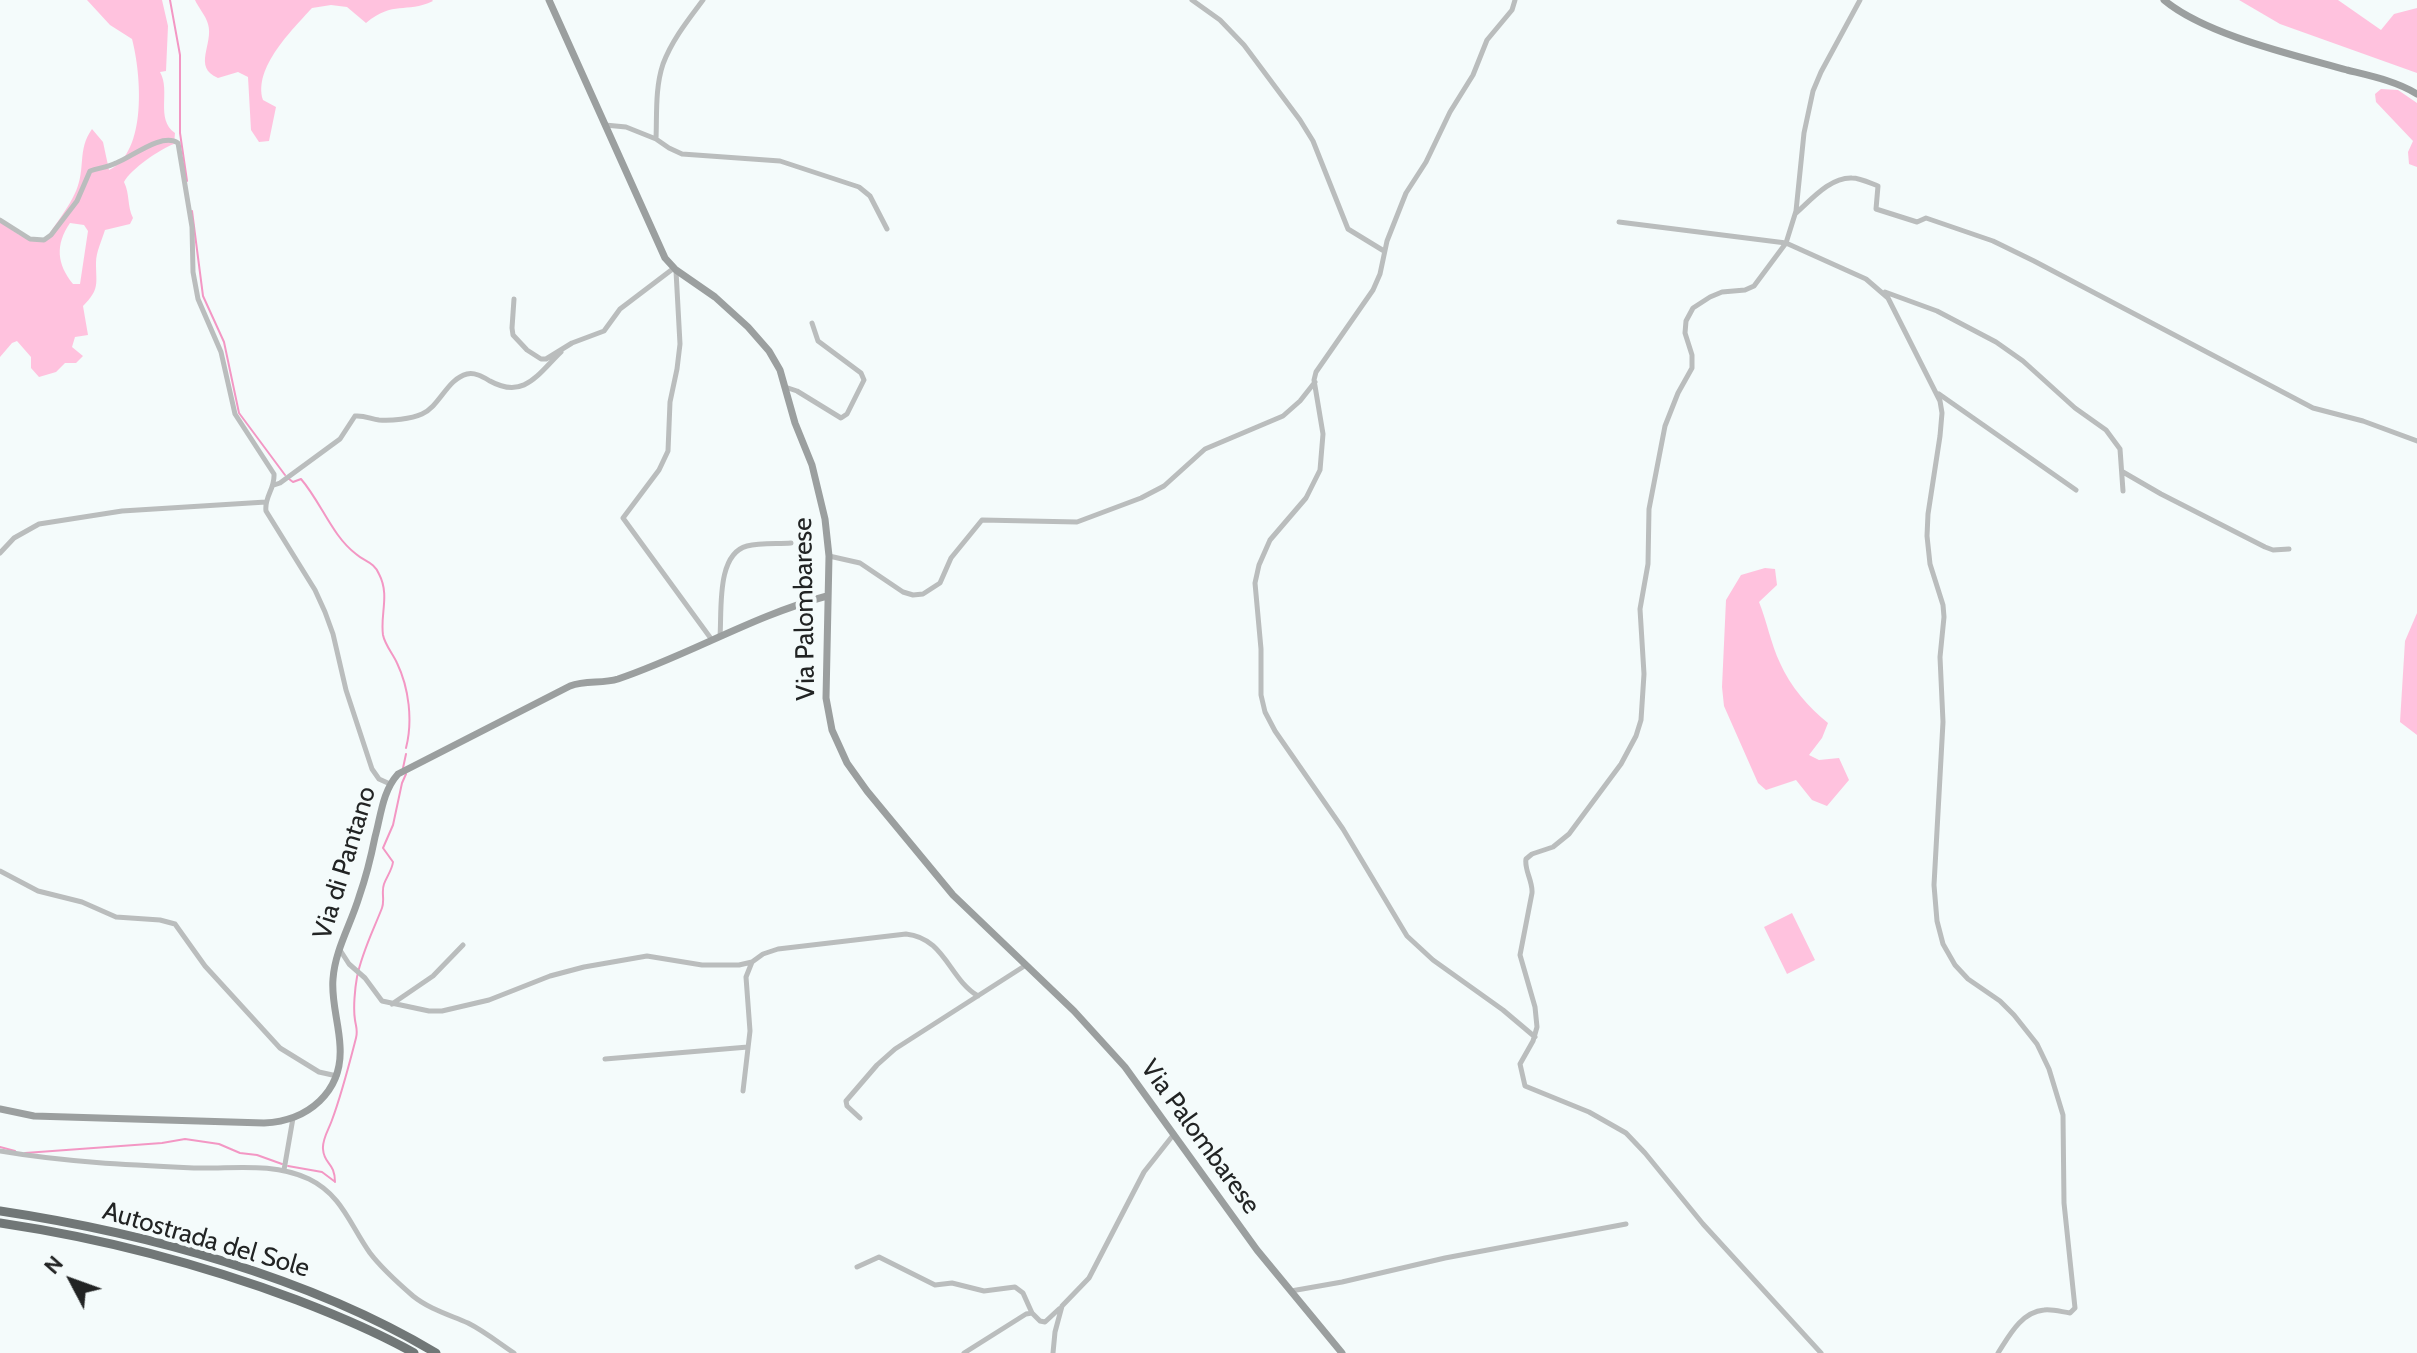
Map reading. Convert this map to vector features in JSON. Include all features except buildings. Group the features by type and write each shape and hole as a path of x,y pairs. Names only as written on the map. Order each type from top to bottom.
{"highway":[{"name":"Autostrada del Sole","path":"0,1211 143,1240 248,1269 342,1304 436,1353"},
{"name":"Autostrada del Sole","path":"0,1223 142,1250 243,1280 335,1314 414,1353"}],"main road":[{"name":"Via Palombarese","path":"549,0 662,252 675,269 719,300 759,339 777,363 821,497 829,556 826,702 842,755 867,791 950,891 1116,1057 1174,1133 1226,1209 1342,1353"},
{"path":"2164,0 2185,14 2230,33 2397,84 2417,94"},
{"name":"Via di Pantano","path":"337,1076 340,1049 332,985 340,949 362,889 384,798 398,774 570,686 618,679 827,596"},
{"path":"0,1109 28,1115 264,1123 293,1118 306,1112 322,1100 337,1076"}],"street":[{"path":"656,139 658,92 663,66 673,43 703,0"},
{"path":"1192,0 1217,18 1244,45 1300,120 1313,141 1348,229 1384,251"},
{"path":"1515,0 1513,8 1487,40 1471,78 1407,191 1373,290 1318,368 1315,382 1323,434 1323,456 1318,475 1306,498 1272,537 1255,579 1261,692 1264,708 1275,731 1346,834 1404,933 1429,957 1535,1037"},
{"path":"1821,1353 1700,1221 1626,1133 1589,1112 1525,1086 1520,1064 1535,1037 1536,1014 1520,955 1532,890 1525,860 1532,854 1553,847 1571,831 1626,757 1639,730 1645,670 1640,609 1648,564 1649,509 1665,426 1693,366 1685,333 1686,321 1693,308 1710,297 1754,286 1786,243 1795,214 1812,94 1860,0"},
{"path":"605,125 631,128 682,154 780,161 859,187 870,196 887,229"},
{"path":"0,220 33,240 44,240 77,201 90,171 120,162 142,149 167,140 176,141 181,150 192,227 193,276 198,299 220,348 235,414 274,474 274,485 266,502 268,514 320,600 333,634 346,690 372,769 379,779 390,784"},
{"path":"1795,214 1821,190 1839,181 1852,178 1878,186 1876,209 1917,222 1926,218 1993,241 2313,408 2363,421 2417,441"},
{"path":"1619,222 1786,243 1863,277 1884,292 1943,313 2017,357 2075,408 2112,435 2120,449 2123,491"},
{"path":"274,485 340,439 355,416 376,420 417,416 458,378 470,373 505,388 521,387 572,343 604,331 620,309 675,269"},
{"path":"675,269 680,344 670,402 668,448 659,470 623,518 716,638"},
{"path":"1884,292 1941,407 1927,536 1930,564 1944,617 1940,657 1943,722 1934,885 1937,921 1943,944 1958,968 2007,1008 2039,1047 2059,1097 2064,1119 2064,1203 2075,1308 2069,1313 2045,1310 2033,1313 2015,1327 1998,1353"},
{"path":"514,299 512,329 522,346 542,359 561,352"},
{"path":"785,387 841,418 847,414 864,380 861,373 818,341 812,323"},
{"path":"829,556 860,563 903,592 916,595 926,593 940,583 950,560 982,520 1077,522 1141,498 1164,486 1207,448 1283,416 1315,382"},
{"path":"1935,391 2076,490"},
{"path":"2123,471 2132,479 2262,546 2289,549"},
{"path":"0,553 14,538 39,524 119,511 266,502"},
{"path":"716,638 725,570 730,557 747,546 791,543"},
{"path":"0,871 38,891 82,902 116,917 172,922 203,963 277,1045 288,1055 319,1072 337,1076"},
{"path":"340,949 379,998 391,1005 442,1011 489,1000 563,972 645,956 737,966 778,949 909,934 933,944 967,988 978,996"},
{"path":"391,1005 435,975 463,945"},
{"path":"743,1091 750,1028 746,977 752,962"},
{"path":"860,1118 847,1106 846,1101 880,1061 898,1046 1026,965"},
{"path":"605,1059 748,1047"},
{"path":"284,1170 293,1118"},
{"path":"857,1267 879,1257 935,1285 955,1283 984,1291 1018,1288 1032,1313 1040,1321 1046,1322 1089,1278 1144,1172 1174,1133"},
{"path":"0,1151 133,1165 261,1167 284,1170 312,1181 333,1195 372,1255 414,1296 473,1326 514,1353"},
{"path":"1290,1291 1626,1224"},
{"path":"1053,1353 1062,1306"},
{"path":"964,1353 1032,1313"}],"shaded area":[{"path":"87,0 162,0 168,26 166,71 160,72 164,88 164,113 175,133 174,144 146,160 124,182 133,218 130,224 105,230 97,255 95,290 83,306 88,335 75,337 72,347 83,356 76,363 65,363 56,372 39,377 31,368 31,357 17,341 0,357 0,222 27,239 45,241 76,191 85,144 92,129 103,142 109,170 122,161 130,147 136,130 138,71 132,39 110,25","holes":["70,223 84,225 88,231 80,284 73,284 61,262 60,247"]},
{"path":"195,0 433,1 415,7 392,9 366,23 347,7 331,5 312,8 276,50 264,75 261,88 263,100 276,107 269,141 259,142 251,130 248,77 238,72 218,78 206,68 208,24"},
{"path":"2239,0 2338,0 2381,30 2394,14 2417,8 2417,73 2280,24"},
{"path":"2381,89 2398,90 2417,103 2417,167 2409,164 2408,152 2413,141 2376,102 2375,94"},
{"path":"1765,568 1775,569 1777,585 1759,602 1777,656 1795,688 1828,723 1822,738 1809,755 1819,760 1839,758 1849,780 1827,806 1812,800 1796,780 1766,790 1758,783 1724,706 1726,600 1741,575"},
{"path":"2417,613 2417,735 2400,722 2405,641"},
{"path":"1792,913 1815,960 1787,974 1764,927"}],"waterway":[{"path":"170,0 180,55 180,133 187,181"},
{"path":"192,211 203,296 224,342 239,413 285,475"},
{"path":"289,479 293,482 301,479 340,538 375,567 379,574 384,589 383,635 407,694 409,727 406,748"},
{"path":"403,768 406,754"},
{"path":"335,1182 325,1158 324,1142 356,1038 354,1004 357,977 383,905 383,887 392,868 393,862 383,848 393,825 406,774"},
{"path":"25,1153 185,1139 219,1144 282,1164"},
{"path":"0,1147 15,1151"},
{"path":"288,1166 322,1172 334,1181"}]}
